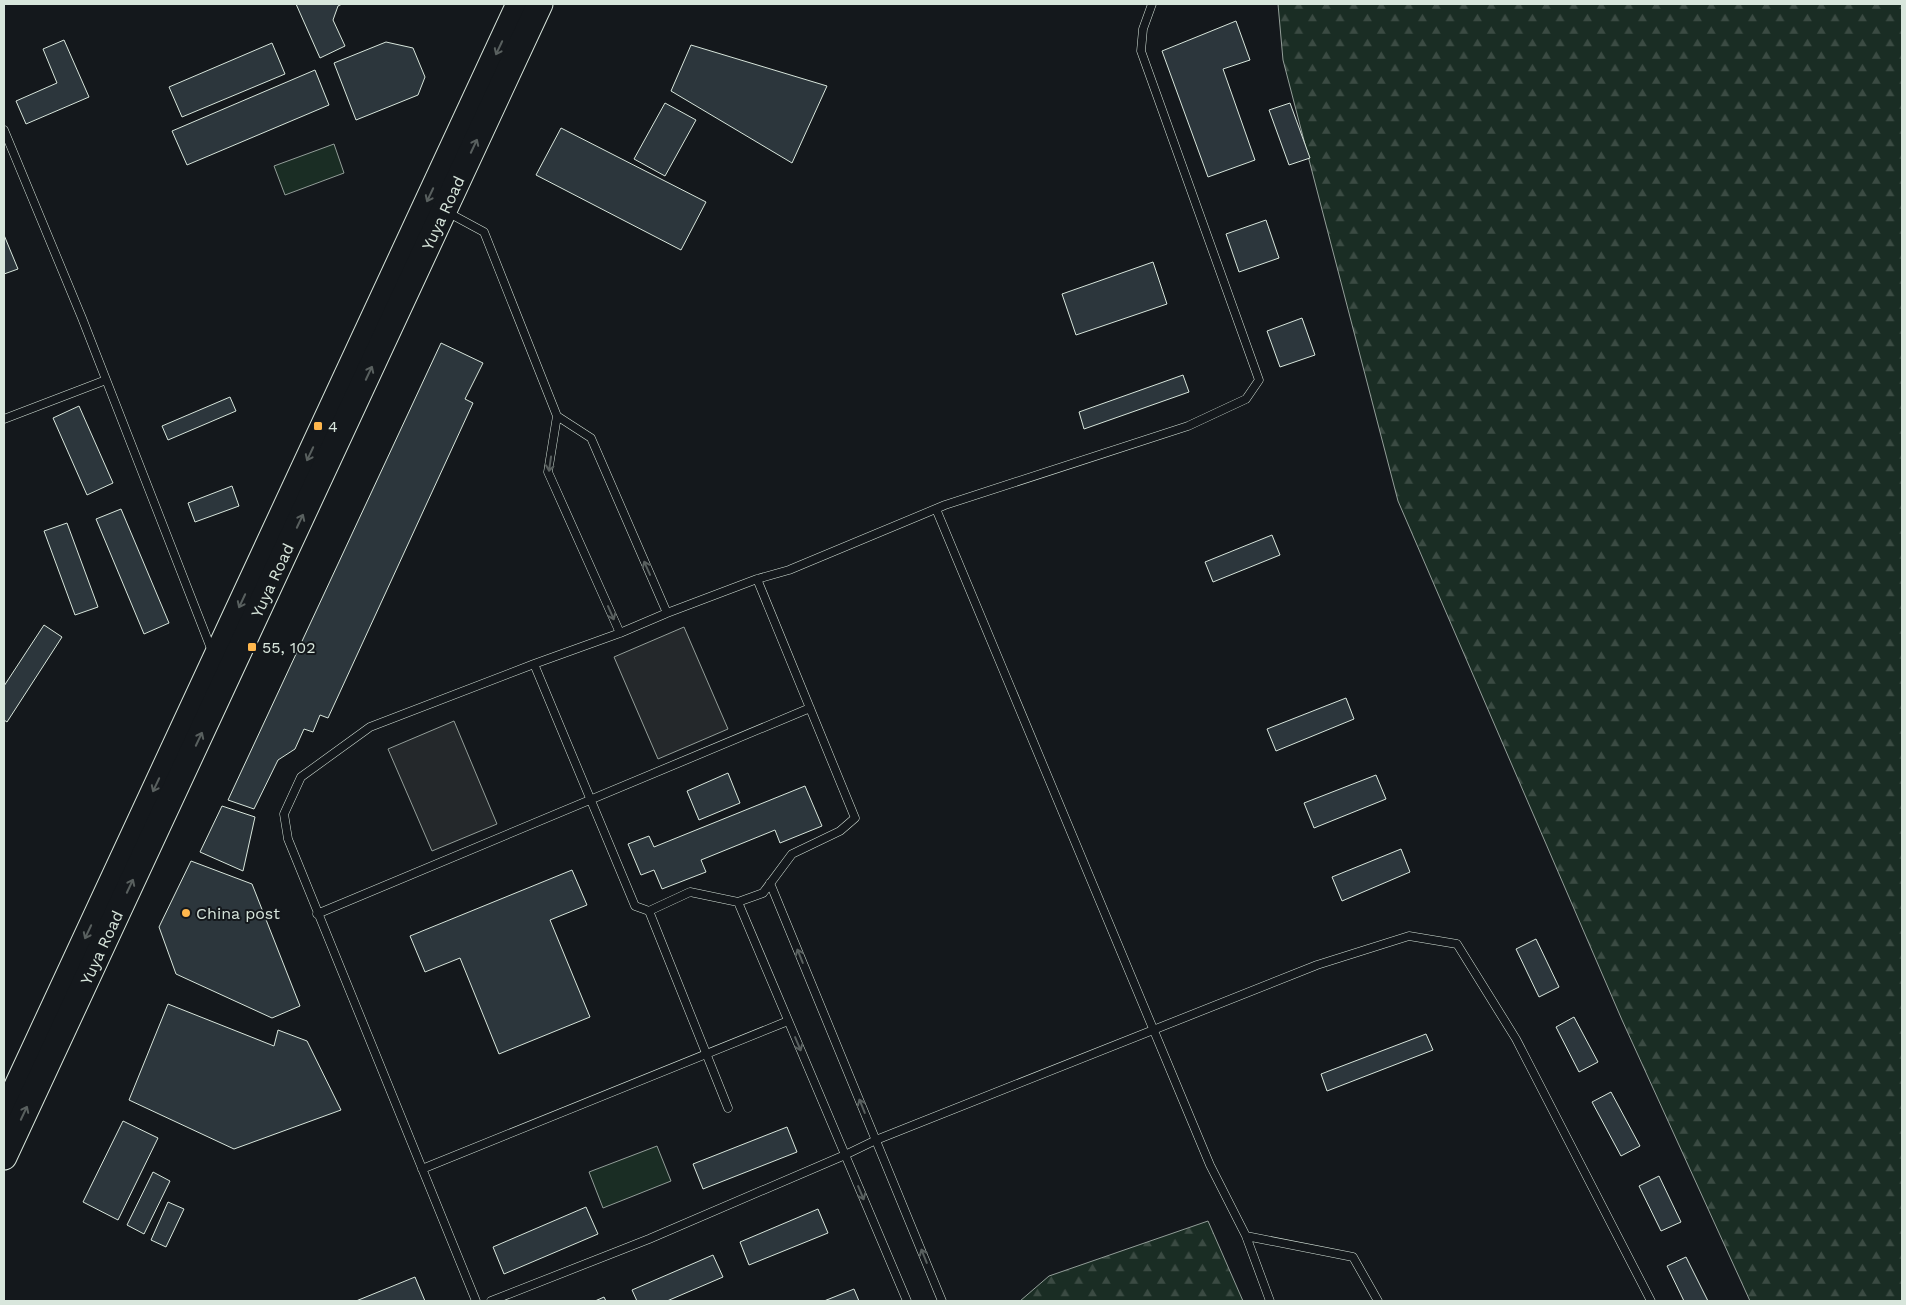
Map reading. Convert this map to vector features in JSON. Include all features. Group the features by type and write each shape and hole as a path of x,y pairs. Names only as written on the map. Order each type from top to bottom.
{"highway":[{"name":"Yuya Road","path":"4,1114 519,4"},
{"name":"Yuya Road","path":"4,1157 540,4"}],"lane":[{"path":"476,1301 288,839 284,814 300,777 370,727 534,664 620,634 667,613 757,579 789,570 936,509 1188,426 1246,399 1259,380 1141,51 1143,29 1152,4"},
{"path":"4,130 106,380 215,659"},
{"path":"444,211 484,232 557,416 548,472 620,634"},
{"path":"4,419 106,380"},
{"path":"557,416 591,438 667,613"},
{"path":"936,509 1210,1165 1246,1236 1270,1301"},
{"path":"534,664 636,906 649,911 690,892 738,902 763,893 792,854 840,831 855,818 757,579"},
{"path":"317,914 810,708"},
{"path":"770,883 942,1301"},
{"path":"738,902 907,1301"},
{"path":"649,911 728,1108"},
{"path":"491,1301 649,1239 876,1140 1317,965 1410,936 1457,944 1516,1039 1651,1301"},
{"path":"422,1168 788,1021"},
{"path":"1246,1236 1353,1257 1378,1301"}],"green space":[{"path":"1278,4 1902,4 1902,1301 1750,1301 1622,1020 1398,501 1283,60"},
{"path":"334,144 344,173 285,195 274,166"},
{"path":"657,1146 671,1181 603,1208 589,1172"},
{"path":"1208,1221 1243,1301 1020,1301 1049,1276"}],"shaded area":[{"path":"684,627 728,729 658,759 614,657"},
{"path":"454,721 497,824 432,851 388,749"}],"building":[{"path":"296,4 342,4 338,6 333,20 345,46 320,58"},
{"path":"1236,21 1250,60 1223,69 1255,160 1208,177 1162,51"},
{"path":"64,40 89,97 26,124 16,101 57,83 43,49"},
{"path":"386,42 413,48 425,77 418,95 356,120 334,63"},
{"path":"272,43 285,74 182,117 169,87"},
{"path":"691,45 827,86 792,163 671,91"},
{"path":"315,70 329,105 187,165 172,131"},
{"path":"665,103 696,120 665,176 634,159"},
{"path":"1290,103 1310,158 1289,165 1269,110"},
{"path":"561,128 706,202 681,250 536,175"},
{"path":"1266,220 1279,258 1239,272 1226,234"},
{"path":"4,235 18,269 4,274"},
{"path":"1153,262 1167,304 1076,335 1062,294"},
{"path":"1302,318 1315,355 1280,367 1267,331"},
{"path":"441,343 483,363 465,399 473,403 328,718 320,715 313,732 304,729 295,749 278,760 254,809 228,800"},
{"path":"1183,375 1189,392 1084,429 1079,412"},
{"path":"230,397 236,411 168,440 162,426"},
{"path":"79,406 113,483 87,495 53,418"},
{"path":"232,486 239,506 195,522 188,503"},
{"path":"121,509 169,623 144,634 96,519"},
{"path":"67,523 98,607 75,615 44,531"},
{"path":"1272,535 1280,555 1213,582 1205,562"},
{"path":"44,625 62,637 7,722 4,720 4,686"},
{"path":"1346,698 1354,719 1276,751 1267,729"},
{"path":"728,773 740,803 699,820 687,791"},
{"path":"1376,775 1386,799 1314,828 1304,803"},
{"path":"805,786 822,826 780,843 775,830 701,860 706,872 662,889 654,870 641,875 628,844 649,836 654,847"},
{"path":"222,806 255,817 243,871 200,852"},
{"path":"1401,849 1410,872 1342,901 1332,877"},
{"path":"191,861 252,884 300,1006 272,1018 176,974 159,927"},
{"path":"572,870 587,905 550,920 590,1017 499,1054 460,958 425,972 410,936"},
{"path":"1536,939 1559,987 1539,997 1516,949"},
{"path":"168,1004 274,1046 278,1030 307,1041 341,1110 234,1149 129,1100"},
{"path":"1574,1017 1598,1062 1579,1072 1556,1027"},
{"path":"1426,1034 1433,1050 1327,1091 1321,1074"},
{"path":"1611,1092 1640,1146 1621,1156 1592,1102"},
{"path":"123,1121 158,1138 118,1220 83,1202"},
{"path":"787,1127 797,1152 703,1189 693,1164"},
{"path":"153,1172 170,1181 144,1234 127,1225"},
{"path":"1659,1176 1681,1222 1661,1231 1639,1186"},
{"path":"168,1202 184,1209 166,1247 151,1240"},
{"path":"586,1207 598,1234 504,1274 493,1247"},
{"path":"818,1209 828,1233 749,1265 740,1242"},
{"path":"713,1255 723,1277 667,1301 637,1301 632,1290"},
{"path":"1686,1257 1708,1301 1684,1301 1667,1266"},
{"path":"415,1277 425,1301 356,1301"},
{"path":"854,1289 859,1301 824,1301"},
{"path":"604,1297 606,1301 595,1301"}],"place":[{"name":"4","path":"318,426"},
{"name":"55, 102","path":"252,647"},
{"name":"China post","path":"186,913"}]}
